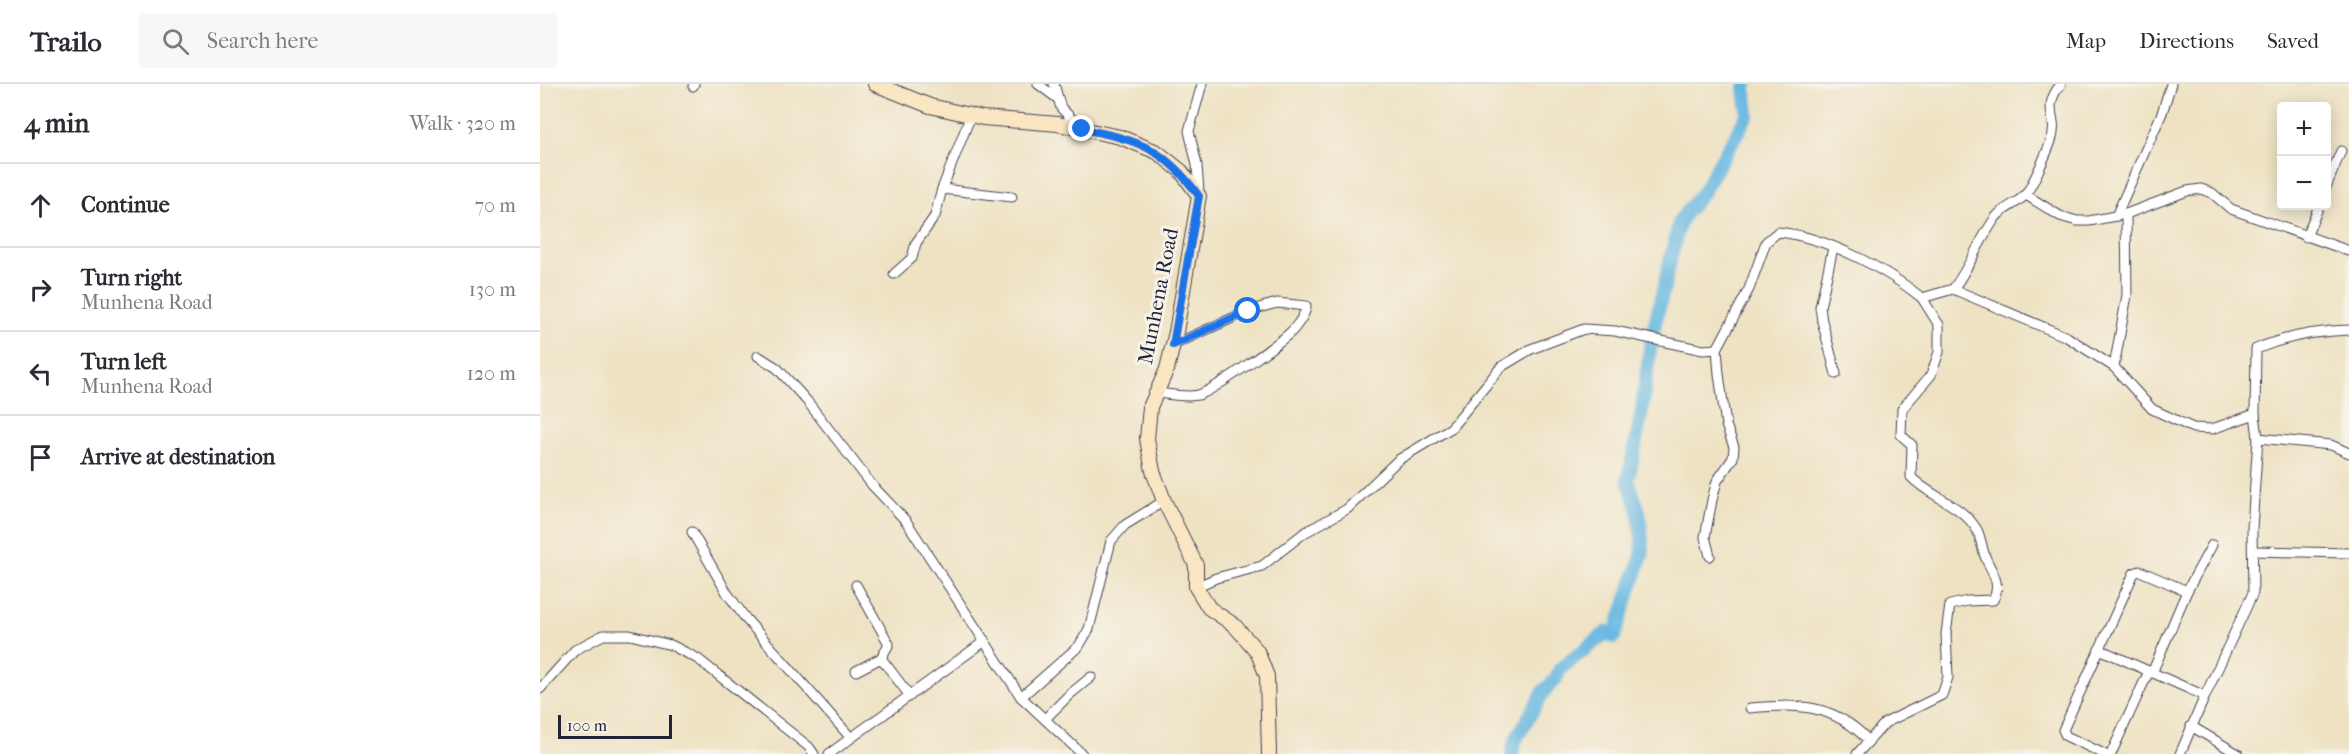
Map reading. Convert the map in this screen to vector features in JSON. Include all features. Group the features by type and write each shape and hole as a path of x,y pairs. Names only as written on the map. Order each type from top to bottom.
{"street":[{"path":"875,84 930,106 983,118 1058,124 1120,136 1157,152 1181,171 1199,196"},
{"path":"1038,84 1058,99"},
{"path":"1054,84 1061,108 1082,129"},
{"path":"1199,196 1197,165 1189,131 1202,84"},
{"path":"1922,298 1953,289 1996,216 2026,195 2052,139 2053,127 2049,104 2061,84"},
{"path":"2116,216 2162,113 2171,84"},
{"path":"894,274 912,258 916,243 935,216 942,189 971,115"},
{"path":"2331,175 2341,152"},
{"path":"942,189 1012,197"},
{"path":"2026,195 2060,216 2077,221 2089,221 2126,214 2187,191 2200,189 2212,193 2231,209 2349,251"},
{"name":"Munhena Road","path":"1196,587 1197,565 1164,501 1153,471 1147,439 1150,407 1167,369 1173,345 1199,196"},
{"path":"2306,237 2317,210"},
{"path":"2114,367 2127,294 2126,214"},
{"path":"1710,556 1705,537 1712,500 1717,481 1733,458 1734,447 1726,425 1717,349 1749,289 1766,242 1778,232 1797,234 1898,278 1922,298 1939,326 1939,352 1931,375 1902,409 1901,435 1912,445 1911,477 1923,490 1941,498 1976,528 1986,560 1995,572 1997,593 1993,600 1968,601 1950,605 1946,634 1948,677 1942,695 1885,723 1857,754"},
{"path":"1833,248 1820,307 1836,374"},
{"path":"1953,289 2067,337 2114,367 2152,409 2193,428 2212,429 2255,414"},
{"path":"1157,393 1199,395 1214,387 1256,360 1292,330 1306,311 1306,306 1277,303 1248,311 1173,345"},
{"path":"1269,754 1267,676 1257,651 1234,625 1209,608 1196,587 1216,578 1262,566 1304,532 1347,509 1398,460 1451,428 1501,367 1531,349 1584,329 1637,335 1703,350 1717,349"},
{"path":"2180,754 2253,593 2258,438 2255,414 2256,350 2276,341 2328,330 2349,330"},
{"path":"758,356 777,368 807,401 872,485 906,520 1021,697 1079,751"},
{"path":"2258,438 2331,445 2349,453"},
{"path":"1021,697 1079,646 1089,629 1111,541 1125,525 1164,501"},
{"path":"692,532 727,593 746,619 851,738"},
{"path":"2111,754 2187,591 2212,545"},
{"path":"2253,551 2349,553"},
{"path":"2104,754 2066,735 2064,730 2134,573 2140,571 2187,591"},
{"path":"855,585 889,644 881,658 856,671"},
{"path":"540,689 575,650 603,635 630,635 671,645 698,659 814,754"},
{"path":"829,754 985,641"},
{"path":"2099,649 2205,696"},
{"path":"881,658 910,696"},
{"path":"1045,719 1091,677"},
{"path":"1750,708 1790,705 1814,707 1843,718 1856,727 1869,741"},
{"path":"2191,726 2238,754"},
{"path":"1065,754 1079,751"}],"waterway":[{"path":"1653,332 1680,220 1703,192 1748,114 1746,84"},
{"path":"1512,754 1515,741 1544,691 1556,679 1560,669 1607,632 1614,637 1643,552 1639,511 1628,480 1641,416 1651,342"}],"route":[{"path":"1082,129 1120,136 1157,152 1181,171 1199,196 1173,345 1248,311"}]}
